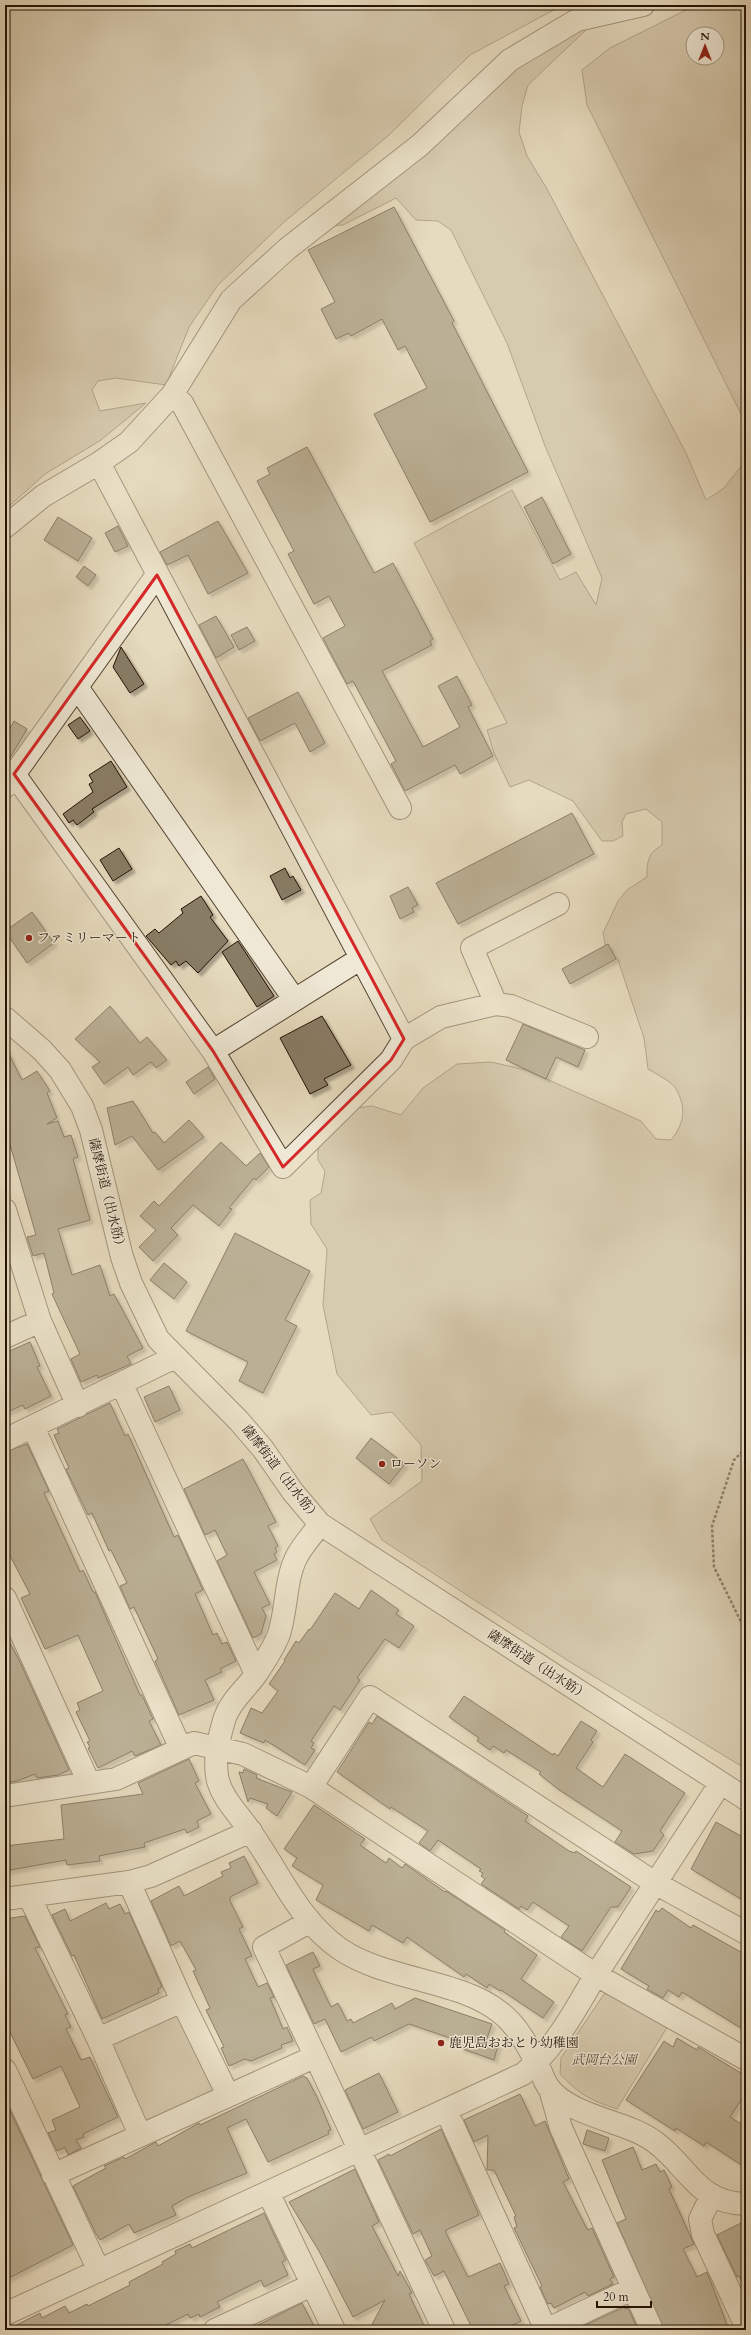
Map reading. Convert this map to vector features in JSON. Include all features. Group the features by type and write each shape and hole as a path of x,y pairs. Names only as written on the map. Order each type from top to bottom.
{"street":[{"path":"5,527 43,496 99,463 129,442 172,395 231,300 287,249 420,145 510,60 577,20 643,5"},
{"path":"172,395 182,403 400,808"},
{"path":"99,463 360,959 404,1039"},
{"path":"157,575 10,780 213,1051 283,1167 391,1060 404,1039 441,1017 496,1004 511,1006 587,1037"},
{"path":"77,687 294,999"},
{"path":"496,1004 472,948 558,904"},
{"path":"213,1051 360,959"},
{"name":"薩摩街道（出水筋）","path":"5,1018 42,1050 60,1070 82,1106 91,1130 122,1257 131,1283 158,1339 239,1421 263,1449 293,1492 320,1524 720,1784 746,1799"},
{"path":"5,1210 8,1233 40,1321 78,1406"},
{"path":"5,1337 40,1321"},
{"path":"5,1440 122,1385 175,1357"},
{"path":"122,1385 256,1674"},
{"path":"33,1427 181,1749"},
{"path":"320,1524 296,1557 279,1634 256,1674 236,1697 227,1714 218,1747 216,1764 218,1779 224,1796 251,1831 309,1922 339,1949 362,1962 452,1990 491,2006 502,2013 516,2028 550,2088 561,2128 632,2289 652,2330"},
{"path":"5,1598 89,1783"},
{"path":"311,1787 370,1697 655,1883 746,1933"},
{"path":"5,1796 116,1779 194,1743 218,1747 243,1754 311,1787 596,1975 746,2059"},
{"path":"5,2314 523,2074 537,2063 564,2030 596,1975 720,1784"},
{"path":"5,1900 129,1882 151,1876 251,1831"},
{"path":"129,1882 182,2001 228,2095"},
{"path":"30,1896 98,2039 140,2135"},
{"path":"309,1922 264,1947 314,2057 360,2149 444,2330"},
{"path":"98,2039 182,2001"},
{"path":"53,2175 314,2057"},
{"path":"5,2070 99,2271"},
{"path":"550,2088 579,2109 636,2131 655,2141 692,2181 711,2197 726,2202 746,2204"},
{"path":"446,2110 546,2330 632,2289"},
{"path":"268,2192 334,2330"},
{"path":"711,2197 700,2219 703,2234 746,2326"},
{"path":"223,2328 312,2285"}],"path":[{"path":"746,1448 734,1460 712,1526 714,1567 746,1632"}],"highlighted area":[{"path":"157,575 404,1039 391,1060 283,1167 213,1051 14,774"}],"green space":[{"path":"5,5 563,5 470,55 389,135 284,222 218,285 189,327 166,385 116,378 98,381 92,390 100,411 146,403 101,440 45,474 5,510"},
{"path":"696,5 746,5 746,460 745,422 587,105 582,70 610,48"},
{"path":"613,16 586,30 528,85 522,106 519,132 527,156 547,189 686,453 706,500 724,488 746,460 746,1769 567,1660 382,1540 370,1519 422,1481 421,1445 392,1412 371,1415 337,1374 323,1305 327,1249 311,1224 310,1200 321,1193 325,1171 318,1160 318,1140 349,1109 372,1106 401,1115 423,1088 457,1064 491,1062 526,1070 641,1121 656,1139 671,1140 681,1122 683,1109 676,1089 667,1080 648,1069 644,1038 618,960 606,949 603,933 618,901 627,890 647,877 649,858 657,848 662,845 662,822 646,809 626,814 622,822 623,836 613,841 602,841 573,801 529,780 510,787 494,753 487,730 507,723 414,543 512,490 560,580 576,572 596,605 602,578 545,446 507,343 451,230 438,221 416,220 396,198 343,225 330,226 517,60 572,28"},
{"name":"武岡台公園","path":"612,1993 668,2026 617,2109 586,2096 560,2074 561,2058 604,1994"},
{"path":"181,2013 215,2086 211,2094 148,2123 141,2120 110,2040"}],"building":[{"path":"394,207 454,321 452,323 528,472 430,522 374,414 427,388 405,346 398,350 382,319 351,336 349,333 336,339 321,309 335,302 308,250"},
{"path":"307,447 374,573 393,563 433,639 430,641 432,645 382,671 423,747 460,727 438,686 457,676 472,705 468,707 493,756 460,774 455,765 405,791 391,764 396,761 353,681 347,684 323,638 345,626 329,596 314,604 288,554 294,551 257,481 270,474 267,468"},
{"path":"542,497 571,554 553,564 524,507"},
{"path":"58,517 92,538 78,561 44,540"},
{"path":"218,521 248,573 208,594 188,555 167,565 160,552"},
{"path":"118,526 128,546 115,552 105,533"},
{"path":"84,566 96,575 88,586 76,577"},
{"path":"216,616 234,647 216,658 199,625"},
{"path":"247,627 255,641 239,650 231,635"},
{"path":"121,647 144,684 130,693 113,667"},
{"path":"298,692 325,743 310,752 295,723 260,741 248,718"},
{"path":"80,717 90,731 78,739 68,725"},
{"path":"14,721 27,729 5,766 5,737"},
{"path":"111,761 127,787 92,809 94,812 77,825 73,820 69,823 63,814 93,792 89,784 93,782 89,775"},
{"path":"572,813 594,854 458,924 436,883"},
{"path":"119,848 132,869 113,881 100,860"},
{"path":"285,868 290,878 293,876 301,890 282,900 270,876"},
{"path":"408,887 418,905 412,908 414,912 400,919 390,896"},
{"path":"201,896 213,915 210,917 228,941 198,973 186,961 179,966 176,961 171,965 146,936 155,929 159,933 183,913 181,909"},
{"name":"ファミリーマート","path":"32,912 54,943 27,963 5,931"},
{"path":"238,941 274,996 257,1007 222,952"},
{"path":"608,944 616,959 570,984 562,969"},
{"path":"110,1006 140,1043 147,1037 167,1060 156,1068 151,1062 133,1075 128,1067 104,1084 92,1067 100,1062 75,1039"},
{"path":"322,1016 351,1065 324,1079 328,1085 310,1094 280,1038"},
{"path":"523,1024 585,1050 578,1067 556,1057 546,1079 506,1060"},
{"path":"5,1046 22,1080 37,1071 50,1091 47,1093 57,1118 47,1124 58,1121 64,1137 71,1135 78,1157 73,1159 90,1220 58,1229 72,1275 100,1265 110,1296 114,1294 143,1348 127,1356 131,1364 98,1378 97,1375 81,1382 71,1359 80,1354 52,1294 54,1293 44,1253 33,1256 27,1237 36,1235 9,1141 5,1143"},
{"path":"208,1067 215,1079 194,1094 186,1082"},
{"path":"133,1101 153,1133 155,1132 164,1143 189,1120 204,1137 158,1170 132,1136 115,1145 107,1108"},
{"path":"221,1142 246,1166 260,1153 269,1167 256,1180 254,1178 229,1208 232,1209 219,1226 193,1205 171,1228 178,1235 153,1261 139,1247 156,1230 140,1216 154,1201 159,1206"},
{"path":"235,1233 310,1271 285,1320 297,1326 263,1393 239,1381 248,1362 186,1331"},
{"path":"164,1263 187,1282 174,1299 150,1280"},
{"path":"30,1342 40,1366 37,1367 51,1396 25,1409 23,1405 5,1413 5,1353"},
{"path":"169,1386 180,1410 155,1422 144,1397"},
{"path":"110,1403 125,1436 128,1434 174,1537 178,1535 203,1590 195,1594 213,1635 217,1633 222,1644 227,1642 236,1661 220,1669 222,1672 205,1680 214,1700 179,1715 155,1661 158,1659 134,1607 130,1609 120,1586 127,1583 111,1550 109,1551 92,1513 88,1515 66,1469 69,1468 54,1435 59,1433 57,1429"},
{"path":"371,1438 405,1464 389,1484 356,1458"},
{"path":"27,1444 49,1491 44,1493 80,1572 83,1570 93,1592 95,1592 140,1695 142,1695 153,1719 149,1721 161,1745 135,1756 132,1751 98,1768 88,1748 90,1747 87,1742 90,1741 76,1712 80,1710 77,1703 103,1691 78,1635 45,1649 21,1598 30,1594 5,1546 5,1452"},
{"path":"243,1459 276,1522 268,1526 278,1546 275,1548 277,1552 274,1554 277,1560 254,1572 270,1604 262,1608 266,1616 261,1634 253,1638 217,1561 227,1555 215,1530 205,1535 184,1489"},
{"path":"371,1590 399,1610 396,1614 414,1626 399,1648 385,1639 357,1678 360,1680 340,1710 334,1706 311,1741 314,1743 311,1748 315,1750 305,1765 265,1740 264,1743 240,1733 251,1708 262,1713 278,1691 269,1684 285,1661 284,1660 296,1641 299,1643 309,1629 310,1630 335,1593 359,1609"},
{"path":"5,1634 20,1662 69,1770 58,1775 37,1778 35,1774 17,1781 5,1783"},
{"path":"464,1696 553,1755 554,1753 558,1756 581,1721 597,1731 591,1740 593,1742 576,1768 603,1787 625,1754 685,1793 660,1831 664,1835 653,1851 634,1854 615,1842 622,1831 558,1789 539,1774 541,1772 506,1750 504,1753 493,1746 490,1750 477,1741 479,1738 449,1717"},
{"path":"377,1716 528,1816 525,1821 569,1851 575,1853 576,1851 631,1887 618,1907 611,1907 582,1951 561,1937 569,1926 533,1902 527,1910 521,1906 519,1909 481,1884 485,1879 481,1876 483,1873 479,1871 481,1869 438,1840 430,1851 419,1843 428,1831 391,1807 390,1809 337,1772 369,1722 372,1724"},
{"path":"189,1759 199,1781 195,1783 211,1814 197,1821 199,1827 187,1833 185,1829 144,1843 145,1847 99,1856 100,1861 67,1865 66,1860 5,1871 5,1846 64,1839 61,1805 143,1794 138,1783"},
{"path":"244,1769 257,1775 256,1778 292,1792 277,1816 266,1808 268,1804 250,1798 248,1802 239,1772 243,1773"},
{"path":"314,1805 365,1839 360,1845 386,1863 389,1858 402,1868 405,1864 445,1892 446,1891 505,1930 504,1932 537,1955 521,1979 554,2002 543,2018 501,1990 500,1991 489,1984 487,1988 466,1974 464,1977 407,1937 403,1943 372,1925 369,1931 316,1900 323,1885 292,1866 297,1858 284,1849"},
{"path":"716,1822 746,1839 746,1902 691,1869"},
{"path":"244,1856 258,1883 230,1897 230,1901 243,1927 239,1929 252,1956 245,1959 258,1987 267,1983 274,1997 270,1998 283,2029 287,2027 293,2041 281,2045 282,2048 251,2061 245,2059 229,2066 221,2048 224,2047 206,2010 210,2008 193,1971 196,1970 180,1941 171,1946 151,1901 179,1886 184,1896 223,1876 221,1872 231,1868 229,1863"},
{"path":"106,1903 109,1909 120,1904 125,1914 129,1912 162,1987 158,1989 159,1993 102,2019 74,1955 72,1956 52,1915 65,1909 70,1921"},
{"path":"662,1908 691,1928 693,1925 746,1955 746,2031 682,1992 679,1997 668,1990 663,1998 647,1989 649,1986 621,1969 656,1910 659,1912"},
{"path":"25,1916 40,1947 35,1948 68,2014 65,2015 71,2027 66,2029 81,2060 90,2057 118,2117 83,2134 84,2137 76,2140 81,2148 68,2155 65,2147 57,2151 48,2133 56,2130 52,2120 80,2107 61,2066 33,2079 5,2022 5,1919"},
{"path":"313,1952 320,1966 313,1969 331,2007 338,2003 347,2021 351,2019 353,2023 392,2003 395,2009 415,1998 492,2024 486,2041 498,2045 494,2060 460,2048 462,2042 409,2024 374,2041 372,2037 341,2052 325,2019 314,2024 286,1965"},
{"path":"677,2038 697,2050 698,2047 746,2076 746,2092 730,2117 746,2127 746,2168 706,2142 704,2146 676,2128 675,2131 626,2100 664,2041 673,2047"},
{"path":"379,2073 398,2112 363,2129 345,2090"},
{"path":"303,2076 307,2078 317,2097 331,2130 328,2131 329,2134 268,2162 246,2119 227,2128 247,2173 188,2197 172,2206 176,2215 134,2233 129,2224 100,2240 73,2186 106,2168 104,2166 124,2157 125,2159 156,2142 158,2146 199,2123 200,2125"},
{"path":"520,2094 535,2126 545,2121 569,2179 563,2182 586,2227 588,2230 592,2228 614,2277 610,2279 613,2284 588,2296 585,2292 554,2308 551,2303 548,2304 540,2287 542,2286 514,2228 517,2227 514,2217 516,2216 494,2170 487,2170 488,2135 474,2142 464,2120"},
{"path":"5,2100 73,2245 5,2280"},
{"path":"441,2129 479,2215 446,2230 446,2233 468,2277 500,2263 509,2284 504,2286 521,2321 502,2330 473,2330 444,2271 434,2276 425,2260 432,2256 420,2230 413,2234 378,2160 389,2154 390,2156"},
{"path":"587,2130 609,2138 605,2151 583,2144"},
{"path":"633,2147 642,2170 656,2164 660,2172 664,2170 672,2187 669,2189 694,2244 683,2249 697,2277 707,2272 729,2330 664,2330 617,2223 626,2219 602,2160"},
{"path":"355,2169 379,2222 372,2226 398,2276 400,2271 412,2293 409,2294 426,2330 369,2330 385,2300 353,2317 319,2251 289,2202"},
{"path":"264,2213 286,2260 282,2262 288,2275 264,2287 261,2280 217,2302 220,2307 200,2317 199,2314 190,2318 188,2314 156,2330 7,2330 40,2313 42,2318 65,2306 69,2313 87,2304 88,2306 130,2285 129,2282 163,2264 162,2262 176,2254 175,2251 190,2244 192,2248"},
{"path":"741,2223 746,2233 746,2290 739,2276 737,2277 717,2235"},
{"path":"302,2303 314,2326 305,2330 248,2330"},
{"path":"624,2307 625,2309 628,2308 638,2330 575,2330"}],"place":[{"name":"ファミリーマート","path":"29,938"},
{"name":"ローソン","path":"382,1464"},
{"name":"鹿児島おおとり幼稚園","path":"441,2043"}]}
